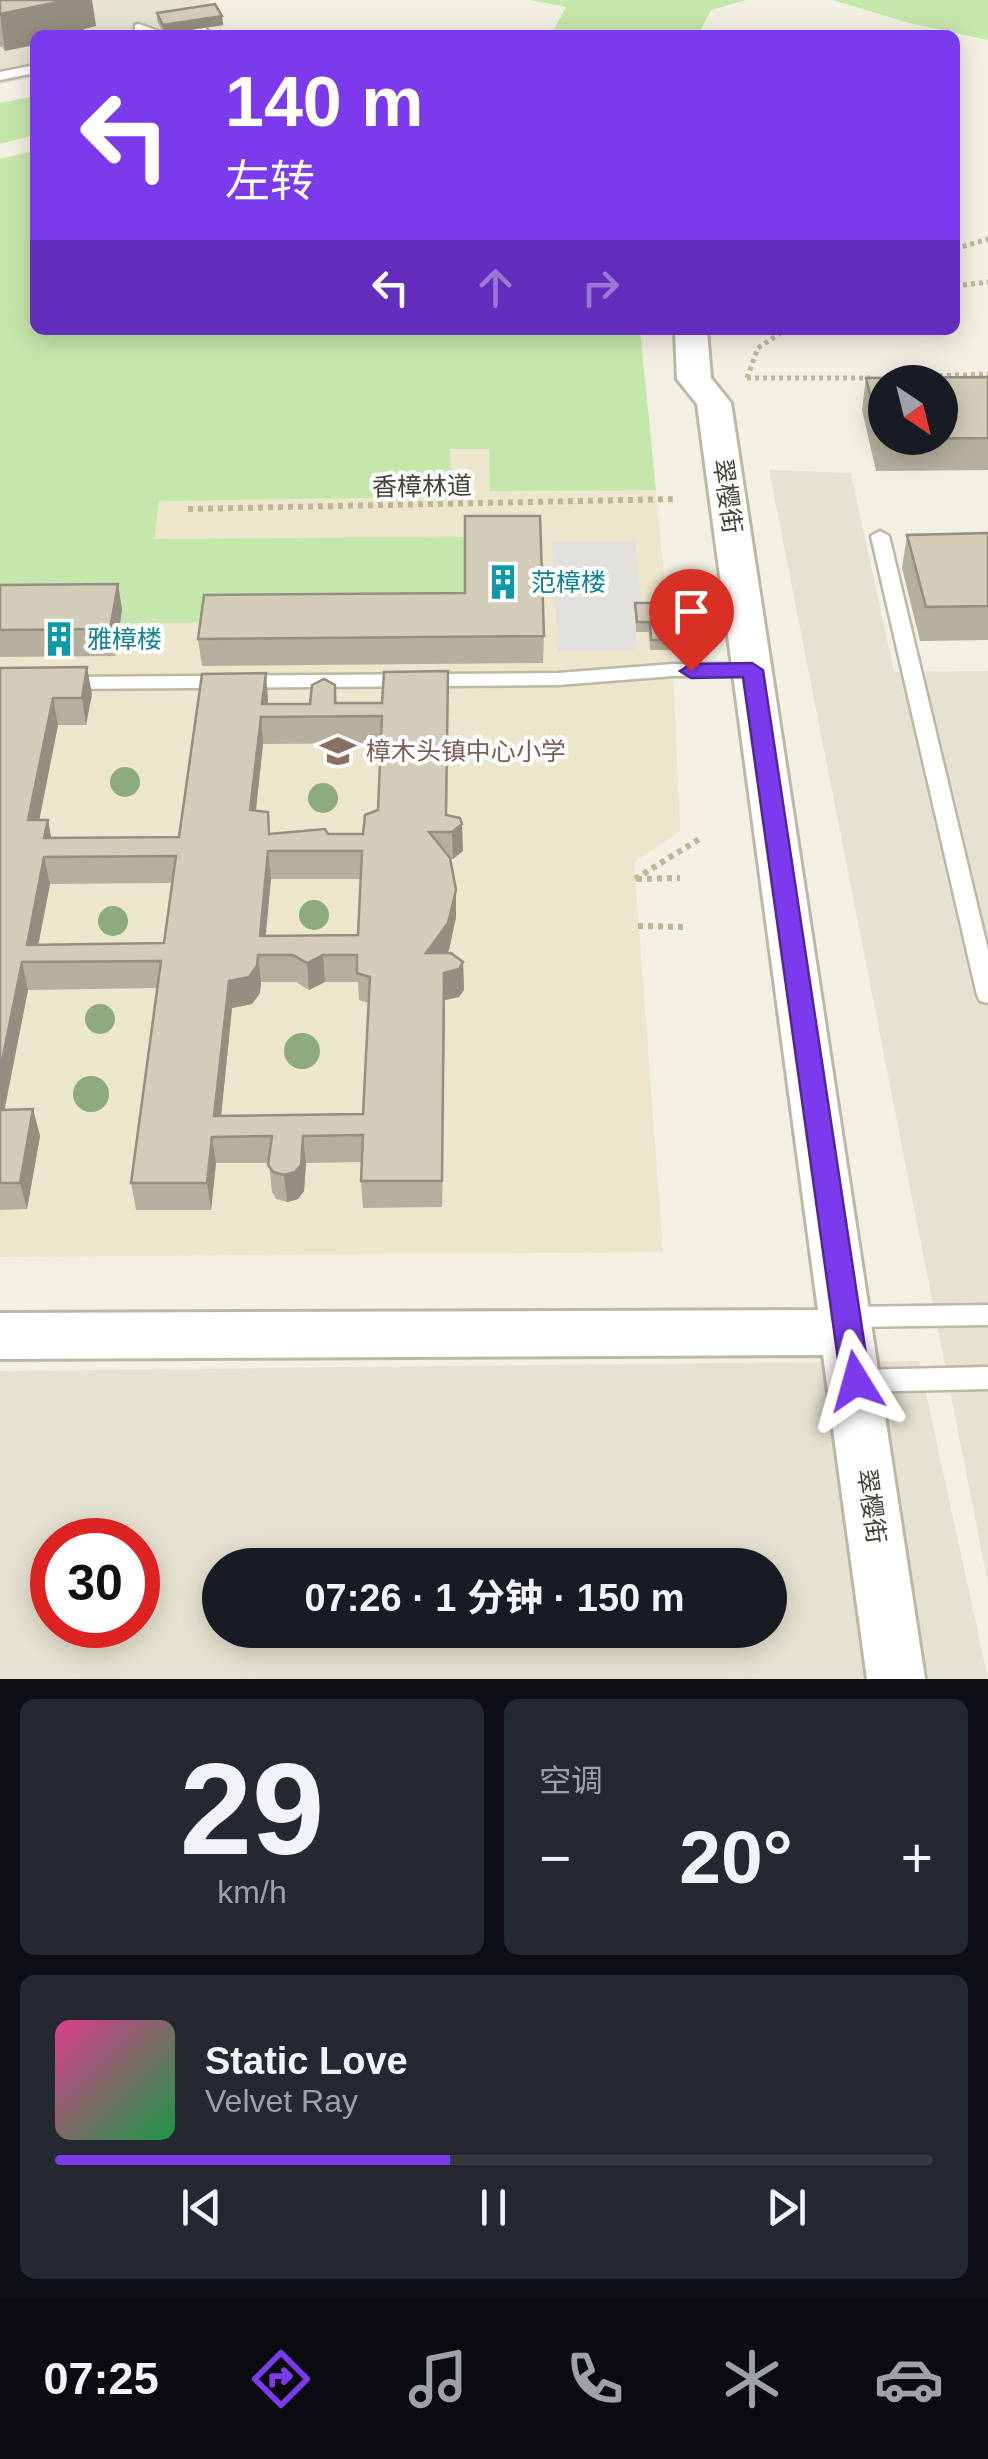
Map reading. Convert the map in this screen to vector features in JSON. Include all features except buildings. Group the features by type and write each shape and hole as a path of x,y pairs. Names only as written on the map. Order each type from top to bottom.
{"street":[{"name":"翠樱街","path":"691,335 694,379 730,391 752,670 896,1679"},
{"path":"0,1336 850,1344"}],"lane":[{"path":"139,28 144,30"},
{"path":"0,76 30,70"},
{"path":"880,536 988,995"},
{"path":"40,683 558,679 672,670 752,670"},
{"path":"850,1344 988,1315"},
{"path":"850,1344 988,1378"}],"path":[{"path":"960,248 988,240"},
{"path":"960,285 988,282"},
{"path":"730,391 757,346 776,335"},
{"path":"730,391 988,374"},
{"path":"657,499 676,499"},
{"name":"香樟林道","path":"188,509 657,499"},
{"path":"680,878 635,879 701,838"},
{"path":"638,926 684,927"}],"shaded area":[{"path":"0,0 209,0 225,26 199,30 30,30 30,78 0,84"},
{"name":"樟木头镇中心小学","path":"30,151 30,335 640,335 673,670 680,831 634,862 663,1252 0,1257 0,159"},
{"path":"769,470 851,473 894,672 988,671 988,1584"},
{"path":"635,541 642,612 634,613 637,650 558,651 552,542"},
{"path":"919,1361 988,1679 0,1679 0,1371"}],"green space":[{"path":"530,0 746,0 711,10 701,30 554,30 566,7"},
{"path":"833,0 988,0 988,40 960,34 960,30 909,23"},
{"path":"30,97 30,136 0,144 0,103"},
{"path":"30,152 30,335 640,335 656,490 490,491 489,449 450,449 451,489 432,489 432,497 159,501 154,539 465,537 465,620 120,623 122,611 0,612 0,159"}],"place":[{"name":"范樟楼","path":"503,582"},
{"name":"雅樟楼","path":"59,639"},
{"name":"樟木头镇中心小学","path":"338,751"}],"route":[{"path":"691,671 752,670 856,1381"}]}
